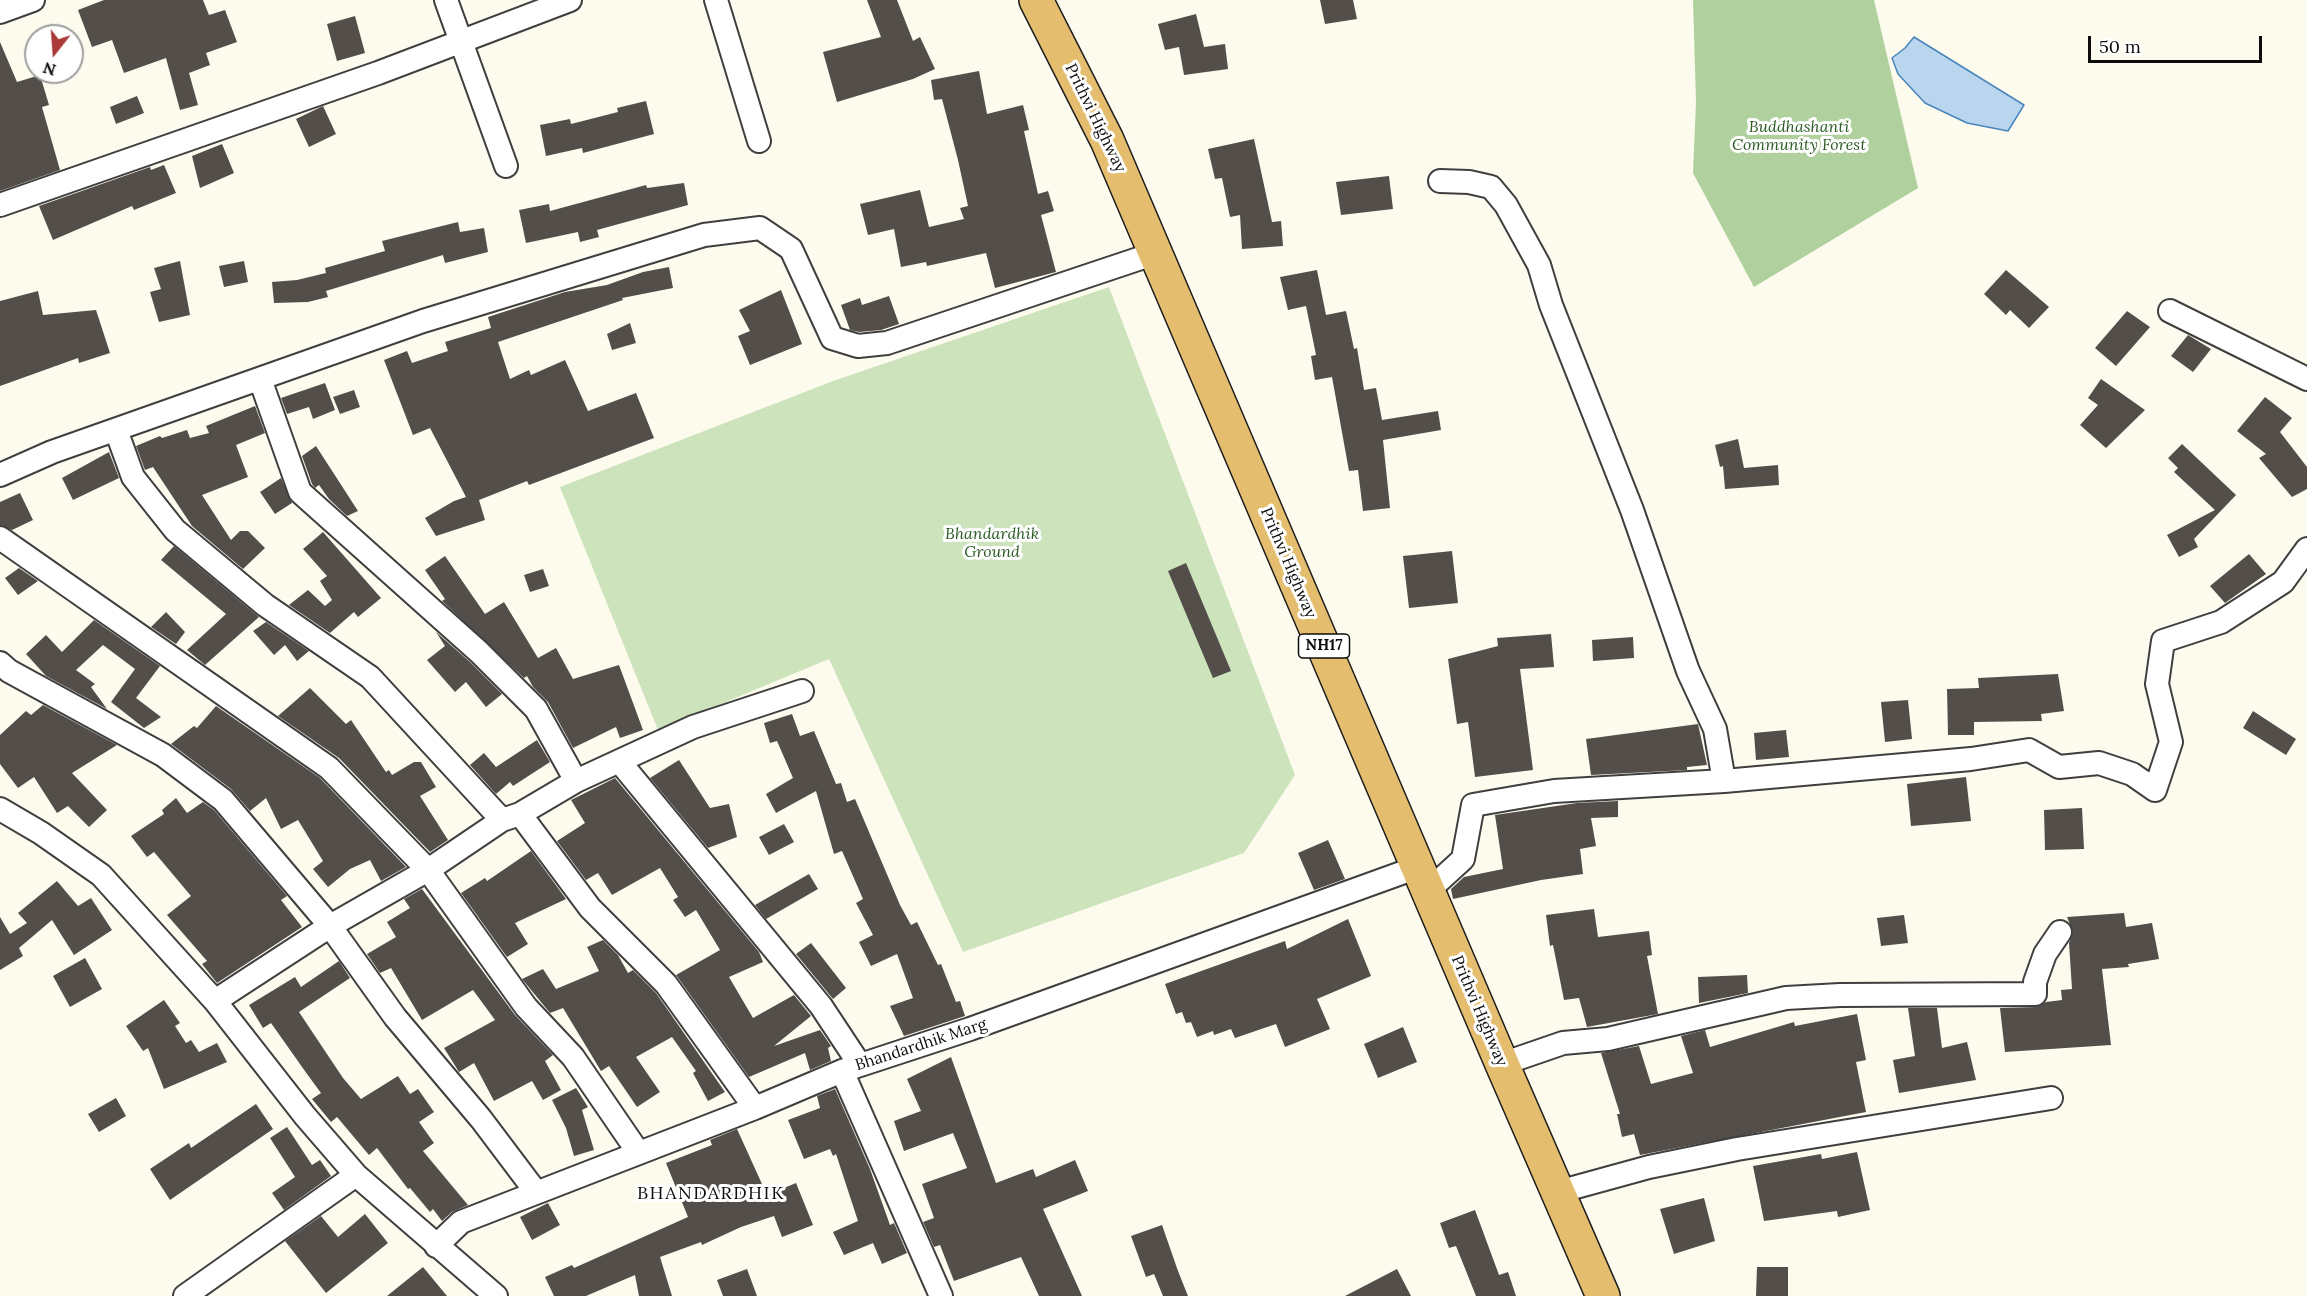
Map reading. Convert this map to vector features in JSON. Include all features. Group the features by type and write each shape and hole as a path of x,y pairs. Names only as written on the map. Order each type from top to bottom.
{"highway":[{"name":"Prithvi Highway","path":"1036,0 1107,140 1603,1296"}],"street":[{"path":"0,12 33,0"},
{"path":"446,0 506,166"},
{"path":"0,205 461,42 570,0"},
{"path":"716,0 759,141"},
{"path":"1440,181 1469,182 1491,187 1506,205 1539,265 1551,305 1632,510 1688,671 1715,729 1724,781"},
{"path":"0,475 52,452 423,321 704,235 760,228 791,249 832,338 858,346 887,343 1156,254"},
{"path":"2170,311 2307,379"},
{"path":"260,379 300,492 480,652 536,709 576,781"},
{"path":"117,430 133,477 175,530 265,605 370,677 511,817 590,908 666,984 755,1108"},
{"path":"0,538 329,768 428,870 526,1007 573,1057 638,1152"},
{"path":"1423,879 1463,859 1473,805 1554,791 1724,781 1971,759 2029,750 2060,767 2099,763 2132,774 2155,790 2171,742 2157,684 2163,641 2221,622 2283,582 2307,549"},
{"path":"0,663 9,671 163,755 223,800 330,926 395,1017 481,1119 536,1192"},
{"path":"215,1001 330,926 428,870 511,817 576,781 693,727 802,691"},
{"path":"619,761 821,1006 851,1068 941,1296"},
{"path":"0,809 41,833 100,875 215,1001 305,1116 356,1175 496,1296"},
{"name":"Bhandardhik Marg","path":"436,1246 461,1222 755,1108 851,1068 1423,879"},
{"path":"1502,1064 1563,1043 1608,1039 1786,998 1840,995 2035,994 2034,982 2045,954 2060,932"},
{"path":"1558,1192 1649,1167 1737,1149 2051,1098"},
{"path":"185,1296 356,1175"}],"green space":[{"name":"Buddhashanti Community Forest","path":"1693,0 1874,0 1918,188 1754,287 1693,173 1696,102"},
{"name":"Bhandardhik Ground","path":"1109,287 1295,775 1244,853 963,952 829,659 658,730 560,487 833,381"}],"water":[{"path":"1914,37 2024,105 2008,131 1967,123 1925,103 1898,74 1892,58"}],"building":[{"path":"104,0 203,0 209,15 225,10 237,42 206,53 210,65 189,73 198,105 180,110 166,58 124,73 112,40 92,47 78,10"},
{"path":"867,0 897,0 913,41 920,37 935,69 913,79 837,102 823,52 881,37"},
{"path":"1320,0 1353,0 1357,19 1325,24"},
{"path":"1196,14 1204,47 1225,44 1228,69 1184,75 1179,47 1165,50 1158,24"},
{"path":"355,16 365,53 337,61 327,24"},
{"path":"0,42 17,82 24,80 24,84 43,84 49,105 42,107 60,170 0,191"},
{"path":"979,71 987,114 1023,105 1029,130 1024,131 1038,194 1048,191 1054,211 1041,215 1056,272 995,288 986,253 927,266 926,262 901,267 894,229 868,235 860,204 920,190 929,227 964,219 960,208 968,206 958,160 942,99 934,100 931,80"},
{"path":"137,96 144,113 116,124 110,107"},
{"path":"646,101 654,134 583,153 582,148 546,156 540,125 570,119 571,124 618,112 617,108"},
{"path":"323,106 336,134 309,147 296,119"},
{"path":"1254,139 1272,222 1281,221 1283,246 1242,249 1240,215 1230,217 1222,178 1215,179 1208,149"},
{"path":"222,144 234,173 200,188 192,156"},
{"path":"164,165 176,193 134,210 132,206 53,240 39,206 150,167 151,170"},
{"path":"1389,176 1393,209 1341,215 1336,182"},
{"path":"684,183 688,205 597,230 599,237 580,242 578,232 526,243 519,210 549,204 550,211 646,185 647,188"},
{"path":"458,222 460,232 484,228 488,252 445,263 443,255 326,291 328,297 308,302 274,303 272,282 297,280 326,273 325,268 385,251 382,241"},
{"path":"180,261 190,315 159,322 150,292 161,289 154,268"},
{"path":"244,261 248,282 224,287 219,266"},
{"path":"669,267 673,288 622,298 623,300 498,342 510,379 529,370 531,375 565,360 588,411 636,393 654,438 529,485 527,481 479,500 485,520 436,536 425,518 454,501 466,497 430,428 413,435 384,360 407,351 412,363 448,351 445,342 491,328 488,317 565,292 607,285 643,272"},
{"path":"1317,270 1326,315 1346,311 1354,349 1357,348 1364,390 1376,388 1382,420 1438,411 1441,430 1383,440 1390,508 1363,511 1358,470 1349,471 1332,377 1315,380 1311,356 1316,355 1306,306 1288,310 1280,277"},
{"path":"2006,270 2049,307 2029,328 2010,310 2006,315 1984,294"},
{"path":"781,290 802,344 750,365 738,336 750,331 739,310"},
{"path":"38,291 43,315 96,310 110,353 79,363 78,358 0,386 0,301"},
{"path":"889,296 899,324 881,330 859,332 850,330 841,305 860,298 862,305"},
{"path":"2127,311 2150,327 2116,366 2095,348"},
{"path":"630,323 636,343 612,350 607,334"},
{"path":"2188,335 2211,349 2193,372 2171,356"},
{"path":"2101,379 2145,410 2106,448 2080,425 2098,405 2088,398"},
{"path":"325,383 335,410 313,419 309,407 287,414 281,398"},
{"path":"354,390 360,407 340,414 333,397"},
{"path":"2265,397 2292,418 2280,432 2307,467 2307,489 2292,497 2259,458 2266,454 2237,431"},
{"path":"255,406 265,433 236,445 248,477 202,495 231,540 240,531 248,531 265,548 243,569 192,526 153,467 145,470 136,446 160,436 162,438 187,430 190,438 209,433 206,426"},
{"path":"1738,439 1744,468 1778,465 1779,485 1725,489 1723,466 1720,467 1715,445"},
{"path":"2182,444 2236,495 2194,539 2198,547 2179,557 2167,535 2215,510 2174,472 2178,468 2168,458"},
{"path":"316,446 358,511 347,516 329,499 319,485 315,488 312,484 302,456"},
{"path":"109,452 119,478 73,500 62,478"},
{"path":"281,478 292,503 275,514 260,492"},
{"path":"20,493 33,520 12,530 0,525 0,502"},
{"path":"323,532 381,598 358,617 354,612 330,633 289,605 308,590 325,606 332,600 320,581 327,576 303,549"},
{"path":"174,546 259,617 205,665 187,650 226,614 161,560"},
{"path":"1452,551 1458,603 1409,608 1403,556"},
{"path":"2249,554 2266,574 2225,603 2210,586"},
{"path":"445,556 485,614 504,602 538,658 556,648 573,679 619,665 643,730 620,738 616,727 573,748 548,702 533,687 527,676 524,678 442,601 445,599 425,570"},
{"path":"1186,563 1231,671 1213,678 1168,571"},
{"path":"19,568 38,581 18,595 5,578"},
{"path":"543,569 549,586 530,592 524,575"},
{"path":"166,612 185,632 176,644 151,627"},
{"path":"94,620 160,666 136,698 161,717 144,728 111,702 135,669 103,645 76,670 95,684 91,687 107,709 46,676 26,654 46,635 62,652"},
{"path":"266,622 309,651 297,661 285,645 274,655 253,631"},
{"path":"436,632 502,694 486,707 466,682 455,692 427,660 445,646"},
{"path":"1551,634 1554,667 1520,669 1533,770 1475,777 1468,722 1457,724 1448,659 1498,646 1497,638"},
{"path":"1633,637 1634,658 1593,661 1592,640"},
{"path":"2058,674 2064,711 2041,714 2042,721 1974,722 1974,735 1948,735 1947,689 1979,688 1978,678"},
{"path":"310,688 346,724 351,720 386,772 389,770 392,775 414,762 421,762 436,787 420,796 448,840 430,852 339,758 278,716"},
{"path":"1908,700 1912,739 1885,742 1881,702"},
{"path":"43,705 117,745 72,773 107,810 89,827 68,806 57,813 34,777 18,788 0,764 0,735 26,711 31,715"},
{"path":"216,706 320,778 406,867 381,881 370,860 350,869 328,887 313,869 323,861 298,820 281,829 266,798 250,811 231,789 171,744 194,726 197,728"},
{"path":"2253,711 2296,739 2286,755 2243,728"},
{"path":"792,714 800,736 814,731 836,784 841,783 847,802 855,799 900,905 911,925 917,922 938,965 941,964 956,1002 960,1001 965,1016 904,1036 890,1006 913,998 897,954 871,966 859,942 873,935 856,903 863,899 842,851 834,854 816,791 776,813 766,794 793,778 777,741 770,743 764,723"},
{"path":"1698,724 1707,765 1687,767 1687,770 1591,775 1586,739"},
{"path":"1786,730 1789,757 1756,760 1754,733"},
{"path":"537,740 550,762 513,786 510,782 496,794 470,765 484,753 496,767"},
{"path":"679,760 710,808 729,804 737,837 708,848 650,778"},
{"path":"1966,777 1971,821 1911,826 1907,784"},
{"path":"615,778 759,952 763,962 729,977 753,1018 794,995 811,1016 774,1046 820,1030 831,1046 828,1048 831,1061 810,1070 805,1053 749,1077 676,975 720,950 696,910 685,917 673,900 678,897 660,868 612,895 598,873 586,880 557,841 585,823 571,800"},
{"path":"176,798 187,813 203,802 214,810 287,896 281,900 302,927 217,983 202,964 207,961 167,915 191,896 154,852 147,857 131,836 164,814 162,810"},
{"path":"1618,801 1618,817 1591,818 1596,846 1580,849 1583,874 1541,880 1453,899 1451,889 1464,877 1503,869 1495,815 1577,803"},
{"path":"2082,808 2084,849 2045,850 2044,810"},
{"path":"784,824 794,842 769,855 759,837"},
{"path":"1328,840 1345,879 1314,890 1298,853"},
{"path":"531,851 566,899 515,923 528,944 507,957 461,893 485,878 487,881"},
{"path":"809,874 818,889 766,919 755,905"},
{"path":"57,881 78,906 91,898 112,930 74,955 52,920 19,948 23,956 0,970 0,917 10,934 27,923 18,913"},
{"path":"422,889 515,1015 553,1055 545,1061 561,1090 543,1100 532,1081 494,1101 474,1063 459,1072 444,1048 495,1020 473,990 422,1020 391,968 380,973 367,954 396,937 387,922 410,908 404,899"},
{"path":"1594,909 1598,937 1649,931 1652,955 1647,956 1658,1014 1587,1027 1579,998 1564,1000 1553,945 1550,946 1546,915"},
{"path":"2124,913 2126,927 2152,923 2159,959 2128,964 2129,967 2102,969 2111,1045 2005,1052 2000,1008 2036,1007 2046,1002 2062,1000 2061,990 2072,989 2069,943 2073,932 2067,917"},
{"path":"1904,915 1908,943 1881,946 1877,918"},
{"path":"1348,919 1371,976 1317,999 1330,1029 1285,1047 1276,1024 1235,1038 1231,1029 1214,1035 1213,1031 1197,1037 1191,1022 1186,1023 1182,1012 1176,1014 1165,984 1285,941 1287,949"},
{"path":"603,940 618,955 628,973 633,970 656,993 725,1092 708,1101 693,1073 696,1071 672,1037 636,1057 660,1092 637,1107 609,1066 601,1071 563,1008 550,1013 522,979 543,969 556,989 599,971 587,947"},
{"path":"811,943 846,988 833,999 796,954"},
{"path":"85,958 102,989 70,1007 53,976"},
{"path":"339,961 350,978 299,1012 343,1078 361,1099 398,1076 410,1094 418,1089 434,1112 419,1122 434,1143 423,1151 468,1205 452,1212 442,1221 433,1209 430,1212 410,1188 408,1189 377,1148 369,1155 337,1117 331,1122 312,1099 321,1093 271,1023 263,1028 249,1005 295,977 301,987"},
{"path":"1747,975 1748,993 1699,1003 1698,977"},
{"path":"164,1000 180,1023 175,1026 186,1043 191,1040 199,1052 217,1043 227,1062 164,1089 148,1048 143,1051 126,1026"},
{"path":"1908,1008 1937,1008 1942,1048 1967,1042 1976,1080 1899,1093 1893,1060 1915,1056"},
{"path":"1857,1014 1866,1060 1856,1062 1866,1112 1640,1155 1634,1134 1622,1137 1617,1114 1620,1114 1601,1053 1639,1046 1651,1084 1693,1073 1681,1036 1705,1030 1710,1047 1794,1022 1795,1026"},
{"path":"1403,1027 1417,1062 1378,1078 1364,1044"},
{"path":"951,1057 996,1183 1033,1169 1036,1177 1075,1160 1088,1191 1043,1209 1082,1296 1039,1296 1021,1257 954,1281 940,1245 934,1247 923,1222 934,1218 922,1184 967,1168 953,1133 904,1151 894,1121 921,1111 907,1079"},
{"path":"576,1088 588,1107 582,1110 594,1150 574,1156 566,1128 552,1100"},
{"path":"835,1089 870,1169 890,1225 894,1223 907,1253 882,1264 873,1243 844,1255 833,1232 858,1221 836,1154 833,1156 830,1149 804,1159 788,1120 820,1108 817,1096"},
{"path":"116,1098 126,1116 99,1132 88,1114"},
{"path":"256,1104 273,1129 170,1200 150,1169 189,1143 191,1148"},
{"path":"287,1127 312,1165 320,1160 331,1176 284,1210 272,1193 295,1177 270,1138"},
{"path":"737,1129 767,1195 796,1183 813,1225 782,1237 774,1216 741,1227 702,1245 701,1242 660,1257 672,1296 639,1296 635,1275 586,1296 554,1296 545,1277 572,1265 574,1268 688,1217 666,1163 712,1145 710,1140"},
{"path":"1857,1152 1870,1210 1838,1217 1837,1211 1764,1221 1753,1166 1821,1154 1822,1159"},
{"path":"1704,1198 1715,1241 1674,1254 1660,1209"},
{"path":"548,1203 560,1225 532,1240 520,1217"},
{"path":"1475,1210 1499,1275 1508,1272 1516,1296 1476,1296 1456,1246 1449,1248 1440,1223"},
{"path":"365,1214 388,1243 326,1293 285,1241 321,1216 338,1237"},
{"path":"1162,1225 1188,1296 1163,1296 1154,1274 1146,1277 1131,1236"},
{"path":"423,1267 447,1296 387,1296"},
{"path":"1757,1267 1788,1267 1788,1296 1756,1296"},
{"path":"747,1269 757,1296 723,1296 717,1280"},
{"path":"1397,1269 1411,1296 1345,1296"}],"district":[{"name":"BHANDARDHIK","path":"711,1194"}]}
